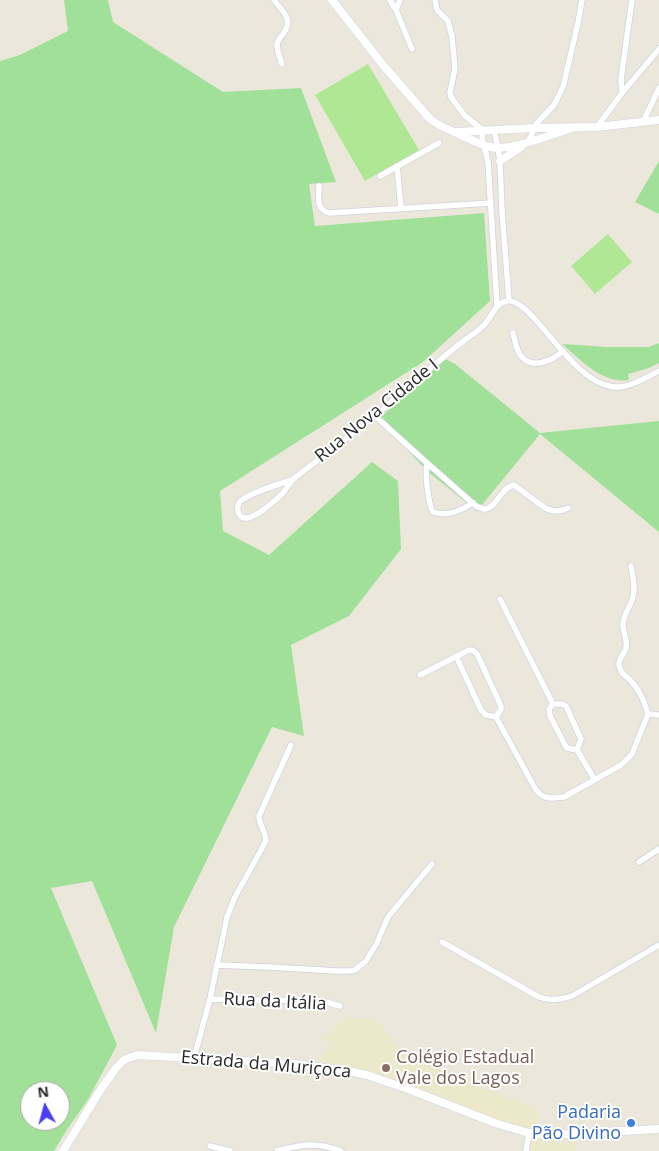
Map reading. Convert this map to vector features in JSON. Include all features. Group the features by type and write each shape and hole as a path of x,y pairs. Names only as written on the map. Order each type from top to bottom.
{"street":[{"path":"274,0 288,19 286,30 277,44 282,64"},
{"path":"332,0 383,65 430,119 446,130 484,145 498,148 518,146 573,128"},
{"path":"390,0 412,48"},
{"path":"396,10 400,0"},
{"path":"435,0 437,10 448,22 452,37 455,68 450,93 451,97 465,116 483,130"},
{"path":"488,162 500,161 528,142 540,118 554,105 563,88 582,0"},
{"path":"622,93 621,79 632,0"},
{"path":"598,127 622,93 659,49"},
{"path":"643,122 659,88"},
{"path":"455,132 598,127 659,120"},
{"path":"483,130 482,136 488,162 498,305"},
{"path":"494,130 500,161 509,300 516,302 526,309 584,373 596,382 617,387 629,385 659,371"},
{"path":"380,176 439,143"},
{"path":"397,166 400,208"},
{"path":"319,186 319,206 322,211 328,213 491,203"},
{"path":"492,212 502,211"},
{"name":"Rua Nova Cidade I","path":"292,480 277,484 244,498 238,504 239,515 244,518 255,516 282,494 292,480 375,416 446,354 485,324 498,305 509,300"},
{"path":"513,333 519,353 530,363 549,360 563,351"},
{"path":"375,416 472,503 482,508 490,508 507,487 514,485 550,510 561,511 568,508"},
{"path":"427,464 426,477 430,506 433,512 437,514 462,510 472,503"},
{"path":"456,656 482,710 486,715 496,717 536,790 545,797 564,797 621,765 632,754 648,714 642,695 620,670 619,665 619,661 627,647 622,623 624,615 632,602 634,590 631,566"},
{"path":"500,599 552,704"},
{"path":"420,674 472,650 477,654 501,706 496,717"},
{"path":"552,704 549,709 550,716 566,747 576,750 595,780"},
{"path":"552,704 566,706 581,739 576,750"},
{"path":"648,714 659,715"},
{"path":"194,1058 210,999 229,911 266,841 259,816 291,745"},
{"path":"639,862 659,849"},
{"path":"216,965 337,971 355,970 366,961 376,945 388,917 432,864"},
{"path":"442,942 538,997 553,1000 562,1000 572,996 659,946"},
{"name":"Rua da Itália","path":"210,999 313,1001 340,1006"},
{"name":"Estrada da Muriçoca","path":"63,1151 116,1068 124,1060 137,1055 296,1064 367,1075 495,1123 529,1133 549,1135 659,1130"},
{"path":"526,1151 529,1133"},
{"path":"277,1151 312,1144 327,1146 341,1151"},
{"path":"210,1146 230,1151"}],"shaded area":[{"name":"Colégio Estadual Vale dos Lagos","path":"348,1017 378,1021 405,1056 539,1110 534,1131 317,1062 329,1045 323,1039"},
{"path":"541,1139 543,1143 576,1142 575,1150 578,1151 531,1151 532,1140"}],"green space":[{"path":"64,0 108,0 113,22 223,92 301,88 336,182 309,184 315,226 484,213 490,301 423,362 220,491 223,531 269,555 372,462 398,481 401,549 349,616 291,645 304,736 272,727 174,927 156,1033 92,881 51,888 117,1045 89,1098 70,1125 70,1081 20,1081 20,1131 66,1131 54,1151 0,1151 0,61 20,55 68,31"},
{"path":"368,64 419,150 365,181 315,95"},
{"path":"659,161 659,214 635,202"},
{"path":"608,234 632,262 595,294 571,266"},
{"path":"659,343 659,363 628,374 629,380 619,380 601,375 562,344 649,347"},
{"path":"444,358 455,364 540,433 659,421 659,532 540,434 477,511 427,471 379,419"}],"place":[{"name":"Colégio Estadual Vale dos Lagos","path":"386,1068"},
{"name":"Padaria Pão Divino","path":"631,1123"}]}
